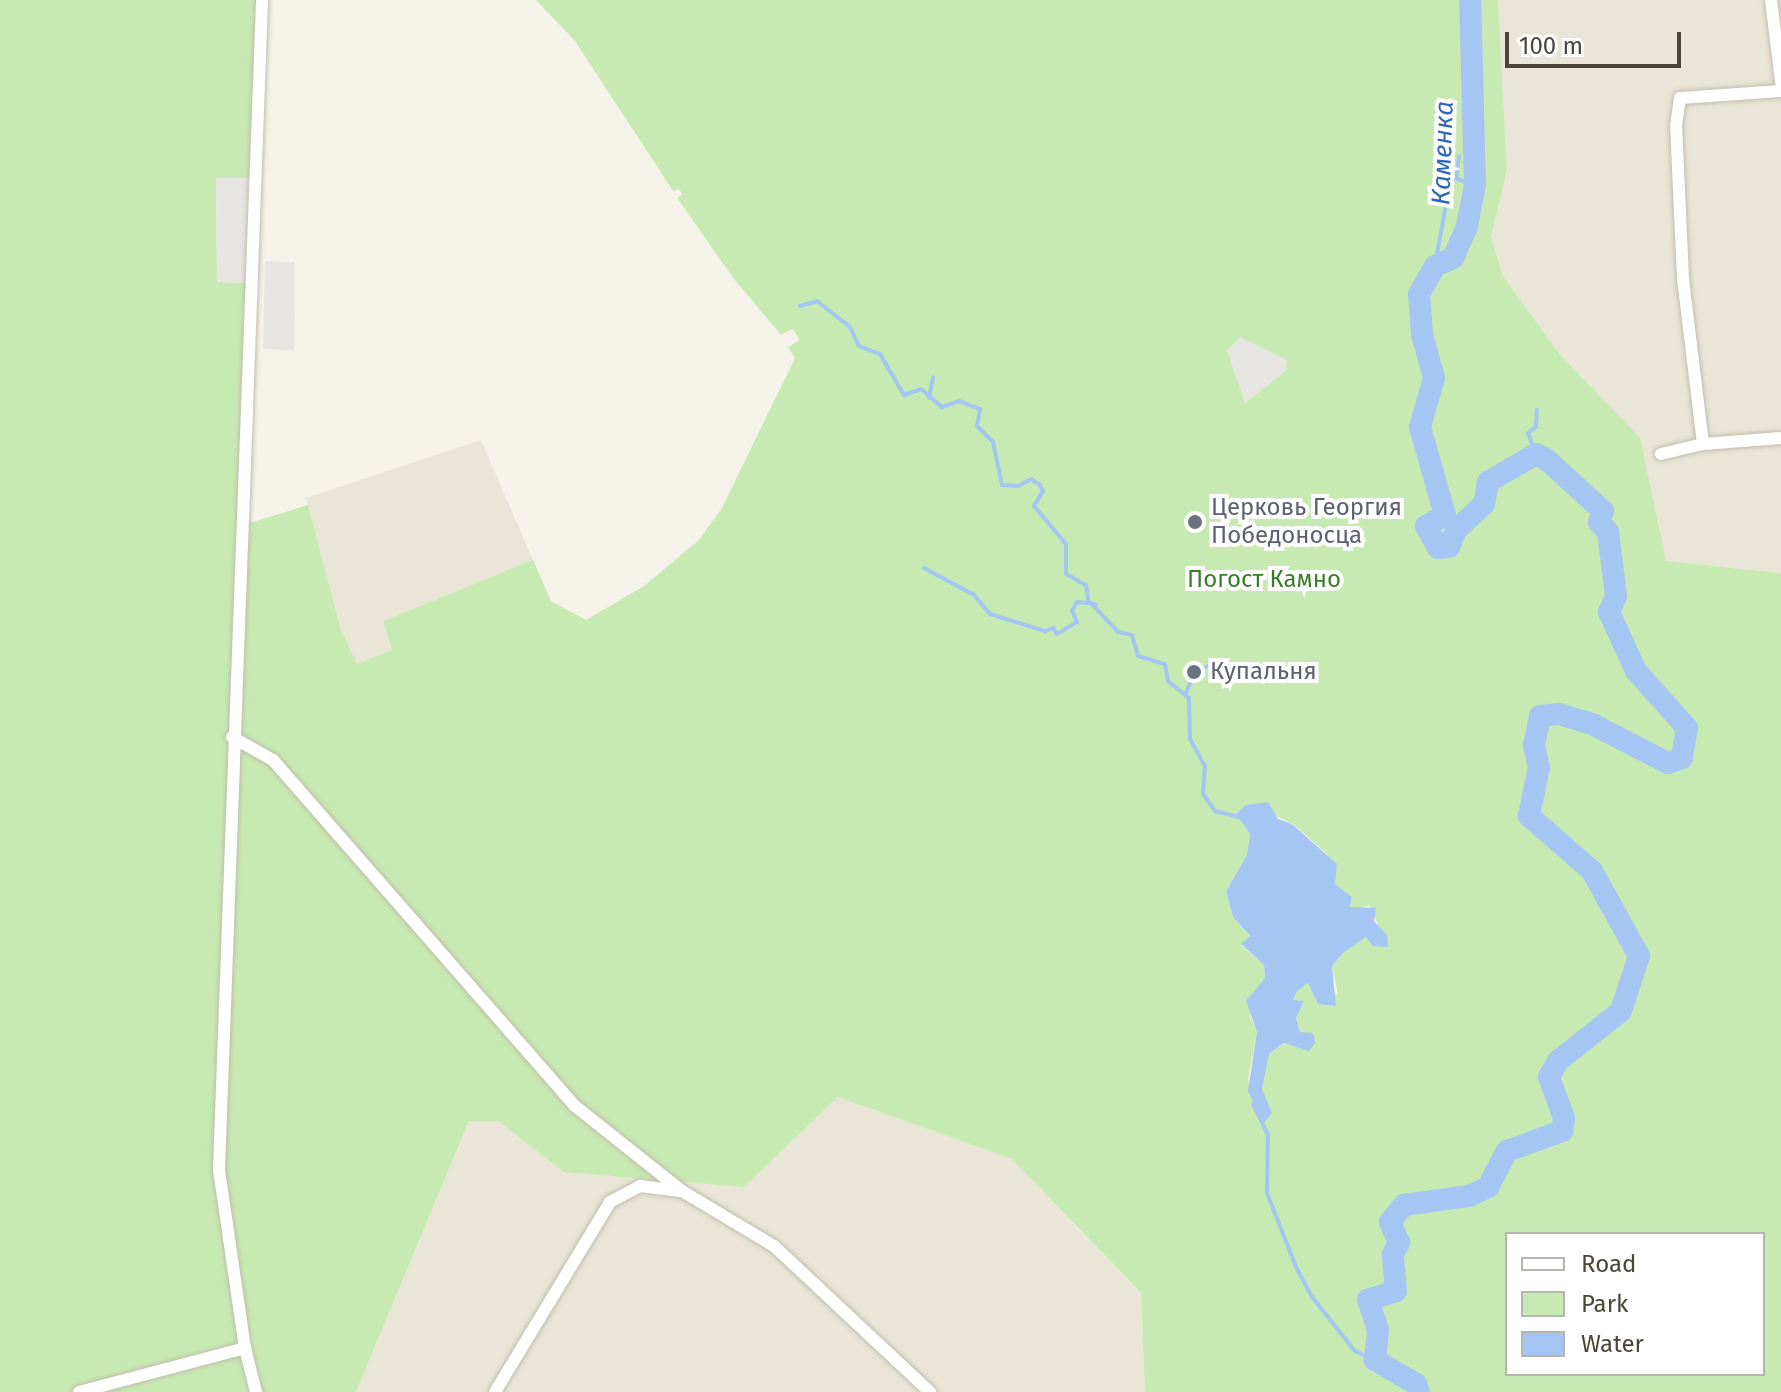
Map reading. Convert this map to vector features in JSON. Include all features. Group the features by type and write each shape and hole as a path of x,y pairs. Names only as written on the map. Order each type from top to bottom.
{"street":[{"path":"256,1392 245,1348 219,1169 232,737 245,510 262,0"},
{"path":"1771,0 1781,82"},
{"path":"1703,444 1683,278 1676,126 1680,98 1781,91"},
{"path":"1661,454 1703,444 1781,438"},
{"path":"232,737 273,760 575,1106 682,1191 774,1246 930,1392"},
{"path":"495,1392 610,1202 640,1186 682,1191"},
{"path":"79,1392 245,1348"}],"shaded area":[{"path":"1498,0 1781,0 1781,573 1665,561 1640,437 1561,356 1503,276 1491,237 1507,170"},
{"path":"216,178 256,178 253,283 217,282"},
{"path":"265,261 295,262 294,350 263,349"},
{"path":"1240,337 1287,360 1286,371 1245,403 1227,351"},
{"path":"481,440 533,560 383,621 392,650 356,665 341,630 306,498"},
{"path":"838,1097 1012,1159 1141,1294 1145,1392 356,1392 469,1121 498,1121 565,1172 744,1187"}],"green space":[{"name":"Погост Камно","path":"0,0 256,0 249,178 216,179 217,282 245,283 237,527 308,505 341,630 357,664 392,650 383,621 533,560 551,601 586,620 644,586 699,540 722,508 795,358 788,347 800,340 793,329 781,335 734,279 677,198 682,194 679,189 673,191 575,41 536,0 1498,0 1507,170 1491,237 1503,276 1561,356 1640,437 1666,561 1781,573 1781,1392 1145,1392 1141,1293 1012,1159 838,1097 744,1187 564,1172 498,1121 469,1121 356,1392 0,1392","holes":["1257,807 1293,824 1328,855 1335,884 1352,897 1350,907 1355,911 1369,905 1388,946 1366,937 1343,953 1332,966 1338,994 1313,991 1308,982 1297,991 1292,1001 1303,1001 1296,1018 1300,1032 1269,1054 1263,1064 1262,1098 1248,1080 1257,1032 1250,1016 1265,978 1264,965 1241,945 1250,937 1233,917 1226,891 1247,855 1250,834 1236,814"]}],"water":[{"path":"1268,802 1278,819 1292,824 1337,864 1335,884 1352,897 1350,907 1376,908 1374,921 1387,935 1388,947 1373,946 1366,937 1343,953 1332,966 1336,1006 1318,1004 1308,983 1297,991 1293,1000 1304,1001 1296,1018 1300,1032 1313,1033 1315,1043 1309,1051 1284,1043 1269,1054 1262,1089 1272,1113 1263,1124 1248,1091 1257,1032 1246,1001 1265,978 1264,965 1241,944 1250,936 1233,917 1226,891 1247,855 1250,834 1236,814 1246,805"}],"waterway":[{"name":"Каменка","path":"1419,1392 1416,1384 1375,1360 1378,1330 1368,1300 1396,1291 1393,1254 1399,1243 1390,1222 1404,1205 1469,1196 1488,1187 1507,1151 1562,1131 1564,1118 1549,1077 1558,1061 1621,1011 1639,956 1592,871 1529,816 1539,767 1534,745 1540,716 1559,714 1594,725 1668,763 1682,758 1687,728 1636,671 1609,612 1616,596 1608,532 1599,522 1603,511 1546,459 1536,454 1488,482 1484,504 1456,530 1449,547 1438,548 1426,526 1445,515 1420,427 1434,378 1422,334 1419,294 1435,266 1453,258 1467,226 1475,185 1470,0"},
{"path":"1456,178 1459,156"},
{"path":"1435,266 1450,182 1454,178 1475,185"},
{"path":"800,306 817,301 850,327 859,346 880,354 904,395 921,389 942,407 959,401 980,409 977,426 993,442 1002,485 1018,486 1031,479 1040,485 1043,491 1034,506 1066,544 1066,574 1086,585 1088,600 1118,632 1132,635 1138,656 1165,664 1168,681 1189,698 1190,739 1205,766 1203,794 1215,811 1239,817"},
{"path":"929,398 933,377"},
{"path":"1536,454 1528,433 1536,427 1537,410"},
{"path":"924,568 974,595 990,614 1045,631 1053,628 1057,634 1077,622 1072,611 1077,602 1096,604"},
{"path":"1186,693 1195,671 1203,668"},
{"path":"1253,1104 1268,1135 1267,1193 1296,1267 1312,1297 1355,1351 1375,1360"}],"place":[{"name":"Церковь Георгия Победоносца","path":"1195,522"},
{"name":"Купальня","path":"1194,672"}]}
